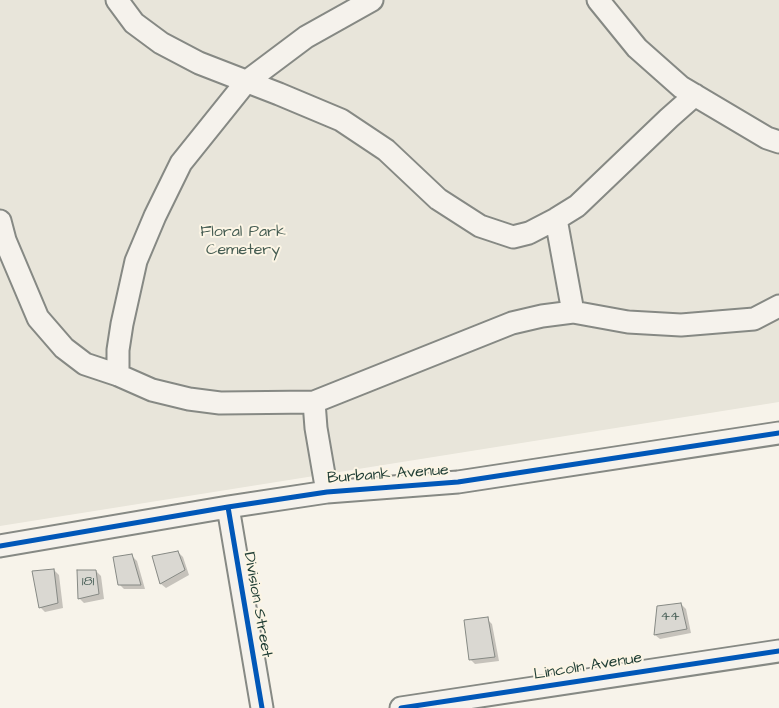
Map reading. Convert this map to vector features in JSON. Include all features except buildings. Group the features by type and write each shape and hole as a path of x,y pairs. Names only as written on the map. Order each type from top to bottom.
{"street":[{"path":"117,0 134,23 162,43 199,63 341,120 386,150 438,199 480,226 513,237 529,233 577,206 695,95"},
{"path":"118,375 118,350 122,324 136,260 181,163 246,82 306,37 369,0"},
{"path":"598,0 637,48 681,87 767,138 779,142"},
{"path":"556,219 573,312"},
{"path":"0,221 5,240 38,318 64,348 85,364 118,375 152,390 189,399 220,403 314,402 512,323 542,316 573,312 628,322 681,325 754,319 779,306"},
{"path":"314,402 316,428 327,492"},
{"name":"Burbank Avenue","path":"0,546 327,492 458,482 779,433"},
{"name":"Division Street","path":"228,507 262,708"},
{"name":"Lincoln Avenue","path":"401,708 779,651"}],"green space":[{"name":"Floral Park Cemetery","path":"0,0 779,0 779,402 0,526"}],"cycle path":[{"path":"0,546 327,492 458,482 779,433"},
{"path":"228,507 262,708"},
{"path":"401,708 779,651"}]}
